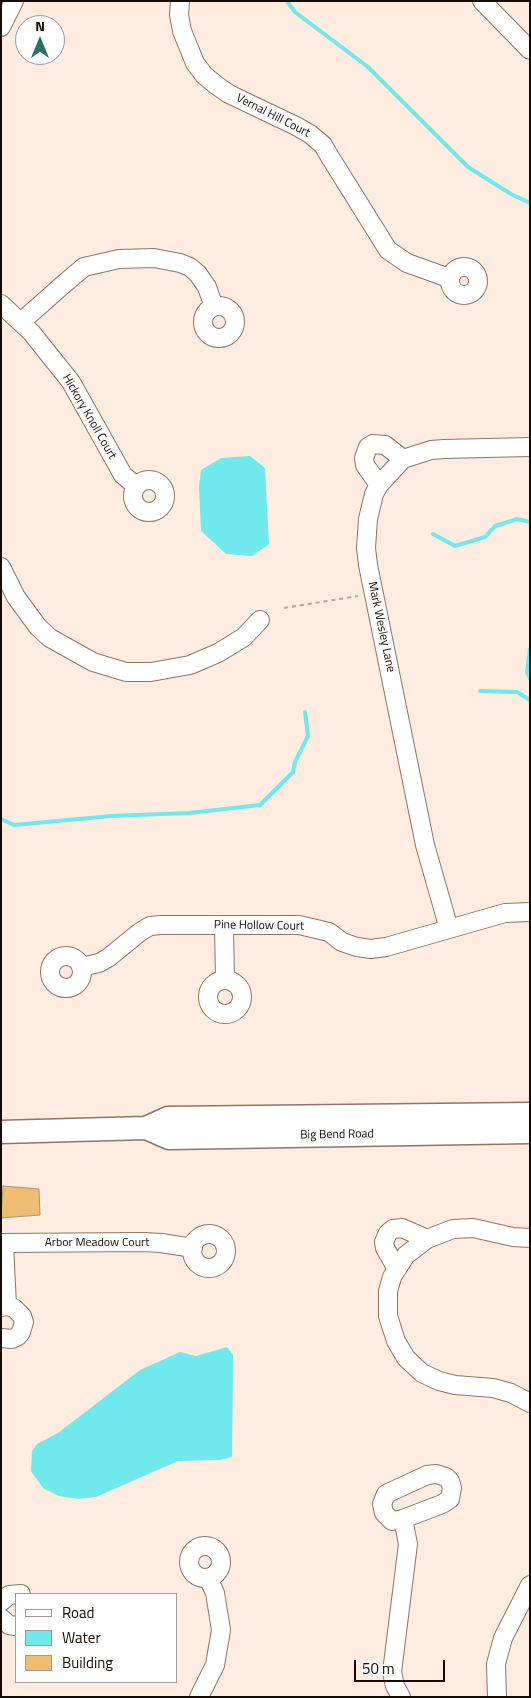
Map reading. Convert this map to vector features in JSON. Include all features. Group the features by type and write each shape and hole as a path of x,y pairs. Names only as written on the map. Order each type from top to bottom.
{"main road":[{"name":"Big Bend Road","path":"1,1132 146,1128 168,1118 530,1114"},
{"name":"Big Bend Road","path":"146,1128 169,1138 530,1132"}],"street":[{"path":"1,26 14,1"},
{"name":"Vernal Hill Court","path":"180,1 179,15 185,38 195,63 204,75 229,94 310,134 323,145 388,250 407,263 450,278"},
{"path":"482,1 530,50"},
{"path":"20,322 84,268 119,259 154,258 190,267 198,274 207,287 214,307"},
{"name":"Hickory Knoll Court","path":"1,304 43,346 71,382 123,475 136,486"},
{"path":"379,485 365,465 364,458 368,447 373,444 385,445 403,459"},
{"name":"Mark Wesley Lane","path":"449,929 425,845 368,565 366,548 368,519 374,494 379,485 403,459 431,450 530,447"},
{"path":"2,571 20,604 38,627 50,638 93,662 126,672 151,672 190,665 218,653 244,637 260,620"},
{"name":"Pine Hollow Court","path":"81,967 108,958 150,926 299,925 329,932 342,942 357,947 372,949 386,947 506,913 530,912"},
{"path":"224,925 225,980"},
{"path":"397,1269 385,1248 384,1242 388,1232 393,1229 402,1228 426,1239"},
{"path":"530,1238 513,1237 473,1228 453,1229 426,1239 406,1255 392,1277 388,1291 388,1316 396,1341 406,1358 422,1373 438,1381 493,1388 511,1393 530,1403"},
{"name":"Arbor Meadow Court","path":"2,1243 144,1242 192,1248"},
{"path":"1,1338 12,1339 18,1336 23,1326 22,1316 19,1311 14,1308 4,1307 2,1243"},
{"path":"401,1697 395,1686 392,1672 408,1544 403,1519"},
{"path":"198,1697 216,1665 221,1630 216,1593 208,1578"},
{"path":"497,1697 496,1664 503,1638 530,1585"},
{"path":"1,1602 9,1595 15,1594"},
{"path":"1,1618 9,1625 15,1626"}],"path":[{"path":"284,608 358,596"}],"water":[{"path":"250,456 265,468 269,544 252,556 226,554 201,531 199,487 201,470 221,458"},
{"path":"227,1347 233,1355 232,1457 220,1460 178,1461 96,1497 78,1499 59,1496 43,1488 31,1471 32,1451 37,1444 58,1433 140,1370 180,1352 196,1356"}],"building":[{"path":"3,1186 39,1189 40,1215 1,1218"}],"waterway":[{"path":"287,1 295,12 368,67 468,167 511,194 530,203"},
{"path":"433,534 455,546 485,537 495,526 517,519 530,522"},
{"path":"530,649 527,672 530,678"},
{"path":"480,691 517,692 530,700"},
{"path":"1,819 14,825 111,816 189,813 260,805 293,772 295,762 308,736 305,712"}]}
